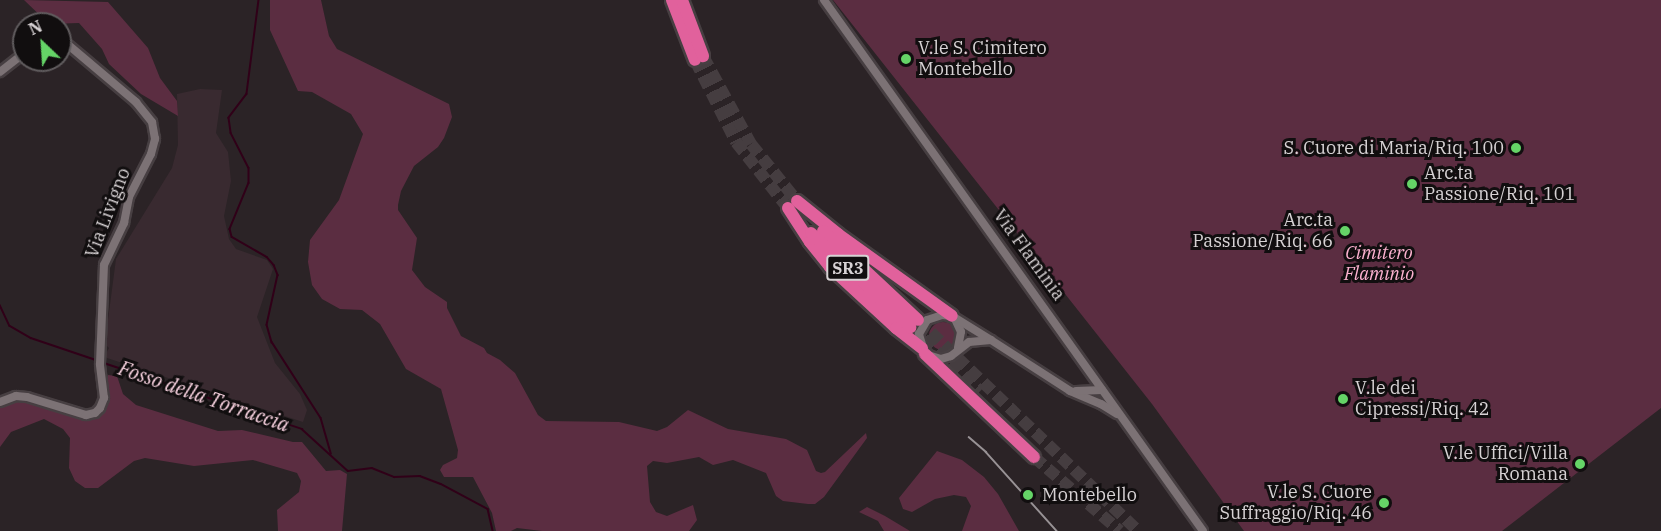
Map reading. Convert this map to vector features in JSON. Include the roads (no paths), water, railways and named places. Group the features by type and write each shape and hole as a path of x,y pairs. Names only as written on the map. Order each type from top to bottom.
{"highway":[{"path":"672,0 699,58 682,0"},
{"path":"793,204 952,316"},
{"path":"793,204 810,242 830,267 924,351 1034,457"},
{"name":"SR3","path":"793,204 914,323"}],"street":[{"name":"Via Flaminia","path":"824,0 1203,531"},
{"name":"Via Livigno","path":"0,402 16,396 27,396 81,414 92,414 103,404 101,360 104,261 124,223 128,200 151,154 155,133 149,117 136,102 72,48"},
{"path":"0,72 12,62"},
{"path":"991,340 973,340 951,356 941,359 924,351 919,334 924,323 937,316 952,316 991,340 1070,391 1085,395 1122,417"},
{"path":"952,316 959,323 961,332 961,341 956,351"},
{"path":"1084,364 1088,380 1085,395"},
{"path":"1085,395 1104,392"}],"waterway":[{"path":"259,0 247,94 229,118 231,133 249,168 249,183 230,229 232,237 267,257 274,265 278,275 267,325 272,342 321,418 331,454"},
{"name":"Fosso della Torraccia","path":"0,305 10,326 31,338 96,360"},
{"name":"Fosso della Torraccia","path":"104,363 302,429 348,471 372,468 394,477 420,476 441,484 488,509 493,531"}],"tunnel":[{"path":"703,56 751,144 797,201"},
{"path":"695,60 736,142 788,208"},
{"path":"918,320 1138,531"},
{"path":"910,327 980,391"},
{"path":"1034,457 1120,531"}],"railway":[{"path":"969,437 986,452 1057,531"}],"place":[{"name":"V.le S. Cimitero Montebello","path":"906,59"},
{"name":"S. Cuore di Maria/Riq. 100","path":"1516,148"},
{"name":"Arc.ta Passione/Riq. 101","path":"1412,184"},
{"name":"Arc.ta Passione/Riq. 66","path":"1345,231"},
{"name":"V.le dei Cipressi/Riq. 42","path":"1343,399"},
{"name":"V.le Uffici/Villa Romana","path":"1580,464"},
{"name":"Montebello","path":"1028,495"},
{"name":"V.le S. Cuore Suffraggio/Riq. 46","path":"1384,503"}],"park label":[{"name":"Cimitero Flaminio","path":"1379,264"}]}
